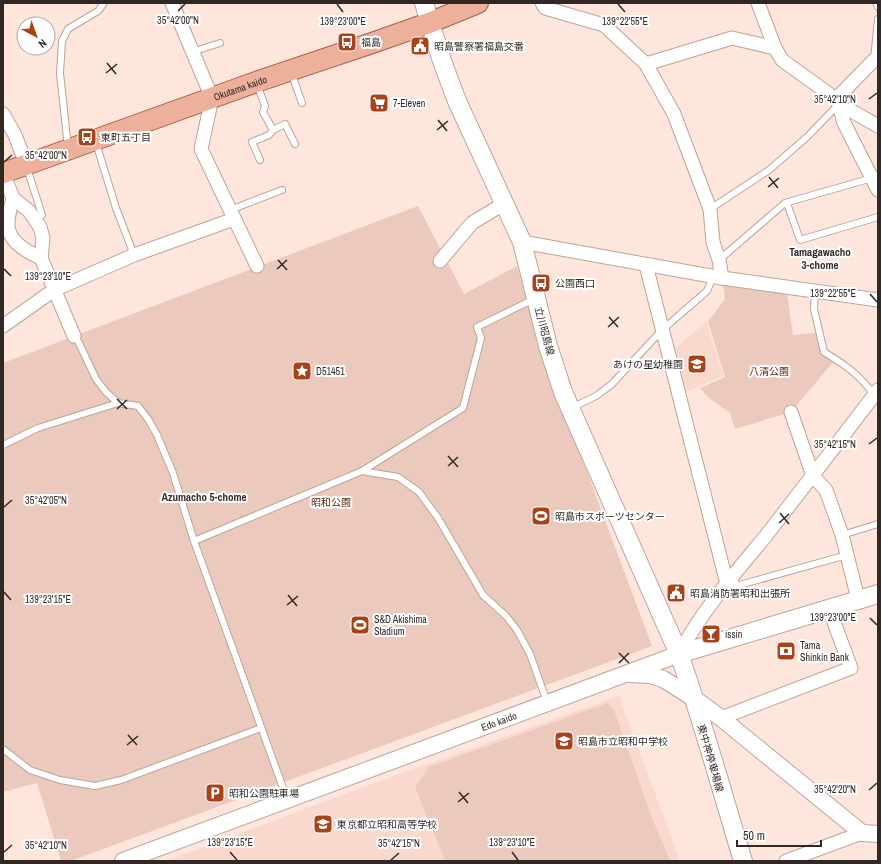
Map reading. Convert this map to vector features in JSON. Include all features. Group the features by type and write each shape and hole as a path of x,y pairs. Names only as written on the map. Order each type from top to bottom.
{"main road":[{"name":"立川昭島線","path":"424,3 429,23 457,101 522,242 553,363 570,409 679,654"},
{"name":"Okutama kaido","path":"3,173 256,82 376,42 478,3"},
{"name":"Edo kaido","path":"679,654 878,594"},
{"name":"東中神停車場線","path":"679,654 695,699 717,779 743,861"}],"street":[{"path":"172,3 212,98 201,149 257,266"},
{"path":"542,3 545,8 604,25 646,64 674,114 710,209 714,242 719,260 717,278"},
{"path":"758,3 775,48 782,60 839,105 878,126"},
{"path":"646,64 732,38 775,48"},
{"path":"839,105 876,59"},
{"path":"839,105 844,123 875,177 878,190"},
{"path":"3,114 15,135 26,164"},
{"path":"3,173 13,198 29,211 40,227 43,238 41,258 74,336"},
{"path":"13,198 8,221 9,231 24,251 41,258"},
{"path":"440,261 472,223 505,203"},
{"path":"3,326 54,290 232,215"},
{"path":"522,242 717,278 878,300"},
{"path":"646,265 662,330 730,580"},
{"path":"679,654 690,633 876,392"},
{"path":"791,412 812,476 826,490 842,535 858,599"},
{"path":"721,718 850,668 829,609"},
{"name":"Edo kaido","path":"123,861 679,654"},
{"path":"624,674 644,675 663,679 695,699 721,718 878,846"},
{"path":"786,861 817,856 862,833 878,834"}],"lane":[{"path":"68,149 60,73 62,41 68,29 98,11 104,3"},
{"path":"876,3 878,7"},
{"path":"876,59 878,19"},
{"path":"192,52 220,43"},
{"path":"290,71 302,103"},
{"path":"256,82 265,106 264,112 273,130"},
{"path":"710,209 769,170 807,137 839,105"},
{"path":"260,160 252,142 269,135 273,130 285,124 295,144"},
{"path":"95,140 116,208 134,255"},
{"path":"26,164 42,216 36,220"},
{"path":"719,260 787,203 875,177"},
{"path":"232,215 282,190"},
{"path":"787,203 800,240 878,217"},
{"path":"570,409 596,396 612,384 662,330 707,291 717,278"},
{"path":"816,292 814,309 824,352 845,365 876,392"},
{"path":"194,541 362,471 463,408 481,338 476,327 536,298"},
{"path":"74,336 78,341 96,379 106,392 118,403"},
{"path":"3,445 38,428 118,403 138,406 148,419 157,435 173,473 194,541 287,800"},
{"path":"362,471 398,477 419,492 438,518 483,595 506,616 517,630 530,654 548,704"},
{"path":"842,535 878,524"},
{"path":"730,580 736,586 847,555"},
{"path":"3,750 30,770 60,780 95,786 121,780 262,728"}],"shaded area":[{"name":"あけの星幼稚園","path":"706,322 723,376 681,394 670,353"},
{"name":"昭島市立昭和中学校","path":"619,696 680,861 166,861 366,786"}],"green space":[{"name":"昭和公園","path":"418,206 464,294 517,266 541,349 652,646 71,861 61,861 37,783 3,792 3,363"},
{"name":"八清公園","path":"723,282 787,292 793,335 817,333 824,352 834,361 791,412 735,429 730,413 709,398 700,388 725,377 708,322 725,299"},
{"name":"昭島市立昭和中学校","path":"608,703 614,710 652,818 670,861 445,861 415,787 429,767"}],"place":[{"name":"福島","path":"347,42"},
{"name":"昭島警察署福島交番","path":"420,46"},
{"name":"7-Eleven","path":"379,103"},
{"name":"東町五丁目","path":"87,137"},
{"name":"公園西口","path":"541,283"},
{"name":"あけの星幼稚園","path":"697,364"},
{"name":"D51451","path":"302,371"},
{"name":"昭島市スポーツセンター","path":"541,516"},
{"name":"昭島消防署昭和出張所","path":"676,593"},
{"name":"S&D Akishima Stadium","path":"360,625"},
{"name":"issin","path":"711,634"},
{"name":"Tama Shinkin Bank","path":"786,651"},
{"name":"昭島市立昭和中学校","path":"564,741"},
{"name":"昭和公園駐車場","path":"215,793"},
{"name":"東京都立昭和高等学校","path":"323,824"}],"district":[{"name":"Tamagawacho 3-chome","path":"820,258"},
{"name":"Azumacho 5-chome","path":"204,497"}]}
